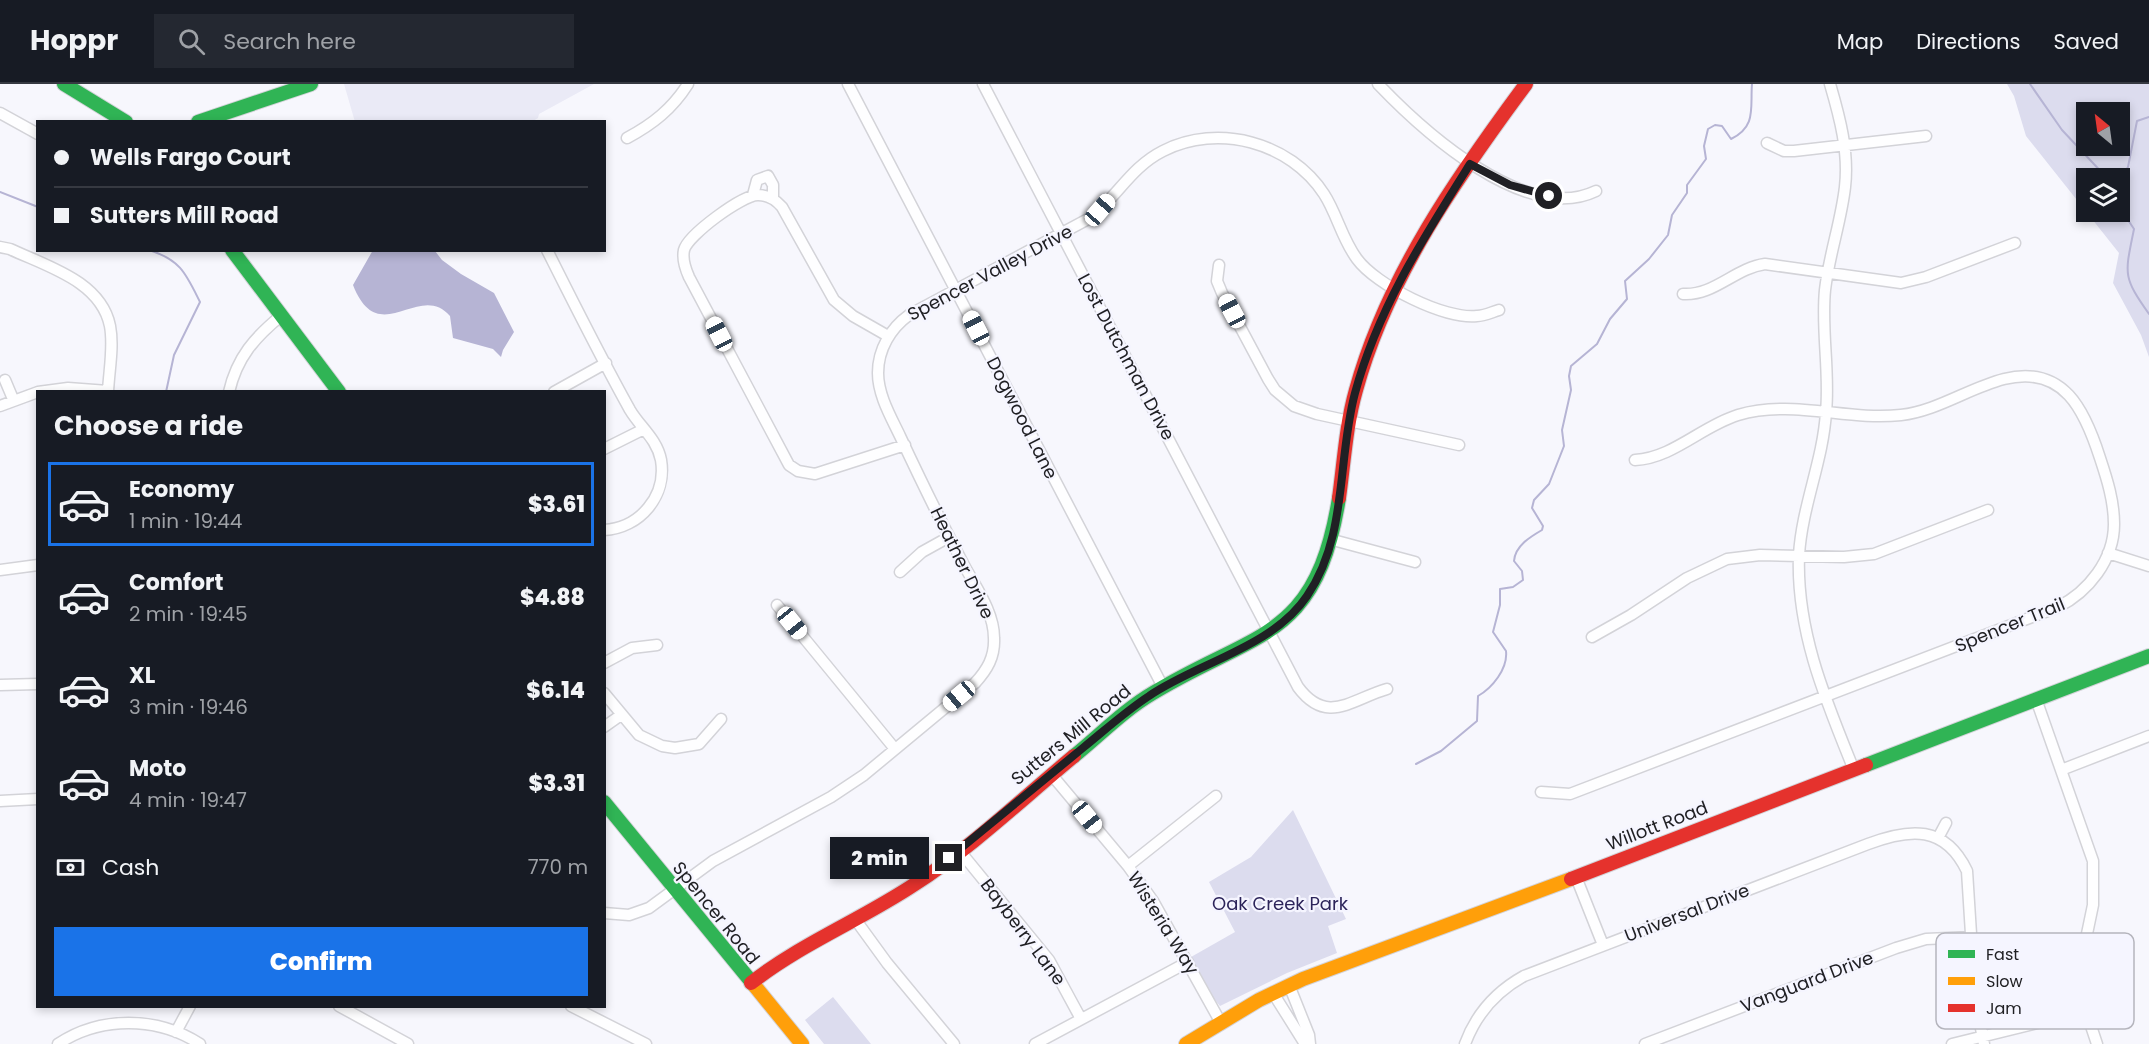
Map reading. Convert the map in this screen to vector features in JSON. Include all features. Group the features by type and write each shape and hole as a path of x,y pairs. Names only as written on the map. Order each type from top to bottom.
{"main road":[{"path":"64,84 123,120"},
{"path":"204,120 310,84"},
{"name":"Sutters Mill Road","path":"751,983 774,964 918,883 1135,705 1163,687 1247,645 1292,613 1307,596 1327,560 1333,540 1349,421 1362,370 1394,288 1470,164 1526,84"},
{"path":"234,252 338,390"},
{"name":"Willott Road","path":"1186,1044 1289,985 2149,656"},
{"name":"Spencer Road","path":"606,805 673,890 802,1044"}],"street":[{"path":"627,138 648,127 665,113 688,84"},
{"name":"Dogwood Lane","path":"848,84 1163,687"},
{"name":"Lost Dutchman Drive","path":"983,84 1298,687 1322,713 1387,689"},
{"path":"1378,84 1444,146 1470,164 1510,185 1549,196 1575,200 1596,191"},
{"path":"1830,84 1845,146 1845,185 1827,273 1824,310 1827,410 1821,450 1808,496 1799,555 1805,630 1826,697 1854,770"},
{"path":"0,113 36,133"},
{"path":"1767,143 1784,151 1926,136"},
{"name":"Spencer Valley Drive","path":"888,336 909,315 1062,234 1100,210 1137,168 1162,151 1192,140 1241,139 1284,156 1310,176 1325,196 1357,259 1377,279 1433,306 1466,316 1476,317 1499,310"},
{"path":"753,195 758,180 768,176 773,185 773,198"},
{"path":"888,336 853,316 834,300 782,207 773,198 753,195 744,199 693,235 687,242 683,256 689,277 783,457 798,471 816,474 904,445"},
{"path":"1683,294 1704,291 1756,266 1775,265 1890,283 1913,281 2015,243"},
{"path":"0,247 10,249 71,278 88,288 98,299 110,326 108,390"},
{"path":"548,252 631,412 656,444 661,460 658,490 641,516 622,527 606,530"},
{"path":"1219,265 1217,281 1222,294 1275,390 1285,400 1305,411 1459,445"},
{"path":"230,390 240,359 258,336 282,315"},
{"name":"Heather Drive","path":"606,913 620,916 639,913 713,861 831,797 895,749 975,683 990,663 994,638 988,613 904,445 878,382 879,360 888,336"},
{"path":"558,390 606,363"},
{"name":"Spencer Trail","path":"1541,792 1569,794 2058,607 2082,591 2100,569 2108,553 2114,526 2113,511 2101,460 2081,408 2058,386 2037,379 2015,377 1994,382 1910,414 1885,415 1781,408 1738,415 1699,432 1658,457 1635,460"},
{"path":"4,380 13,399"},
{"path":"53,390 68,388 95,390"},
{"path":"0,406 13,399 36,393"},
{"path":"606,448 644,429"},
{"path":"1592,637 1713,564 1742,556 1844,557 1874,554 1988,510"},
{"path":"900,572 922,552 949,537"},
{"path":"1333,540 1415,562"},
{"path":"2108,553 2149,566"},
{"path":"0,570 36,565"},
{"path":"777,605 895,749"},
{"path":"606,662 632,648 657,645"},
{"path":"0,685 36,684"},
{"path":"606,696 644,738 662,746 675,748 704,741 721,719"},
{"path":"2036,699 2090,849 2095,876 2088,933"},
{"path":"606,726 621,715"},
{"path":"2061,770 2149,736"},
{"name":"Wisteria Way","path":"1051,774 1128,866 1153,901 1221,1023"},
{"path":"1128,866 1215,796"},
{"path":"0,801 36,799"},
{"path":"1946,823 1938,838 1956,853 1967,871 1972,933"},
{"name":"Universal Drive","path":"1465,1044 1485,1008 1504,988 1524,975 1894,834 1923,833 1938,838"},
{"name":"Bayberry Lane","path":"959,850 1049,960 1081,1018"},
{"path":"1576,877 1603,945"},
{"path":"855,919 886,963 954,1044"},
{"name":"Vanguard Drive","path":"1645,1044 1917,941 1936,940"},
{"path":"1035,1044 1188,962"},
{"path":"1289,985 1309,1035 1310,1044"},
{"path":"1273,993 1300,1040 1305,1044"},
{"path":"176,1032 189,1008"},
{"path":"343,1008 408,1044"},
{"path":"575,1008 645,1044"},
{"path":"58,1044 81,1032 125,1023 161,1026 200,1044"},
{"path":"1952,1044 1983,1040 2022,1029"},
{"path":"2092,1029 2097,1044"}],"shaded area":[{"path":"344,84 594,84 539,114 535,120 354,120"}],"green space":[{"path":"2007,84 2149,84 2149,357 2141,335 2113,283 2119,253 2094,222 2130,222 2130,168 2076,168 2076,198 2026,136 2014,96"},
{"name":"Oak Creek Park","path":"1293,810 1346,919 1328,926 1337,953 1287,973 1220,1006 1191,957 1235,932 1209,882 1251,857"},
{"path":"833,997 871,1044 824,1044 805,1020"}],"water":[{"path":"372,252 436,252 442,260 461,274 494,293 514,332 501,357 493,349 453,338 450,316 438,307 425,305 400,312 375,313 363,304 353,285"}],"waterway":[{"path":"1416,764 1441,751 1477,721 1478,696 1494,683 1502,671 1506,651 1493,632 1500,605 1500,589 1513,587 1523,580 1522,571 1514,561 1515,556 1524,542 1542,530 1543,526 1532,508 1534,500 1549,484 1564,446 1562,430 1571,390 1569,376 1571,366 1597,344 1610,319 1627,299 1625,281 1649,259 1668,235 1672,215 1687,193 1687,185 1706,159 1704,146 1708,129 1715,125 1722,126 1731,139 1739,134 1749,122 1752,84"},
{"path":"2030,84 2062,130 2098,168"},
{"path":"2127,168 2137,121 2149,117"},
{"path":"0,192 36,206"},
{"path":"2129,222 2134,229 2128,274 2134,291 2149,314"},
{"path":"154,252 176,263 191,283 200,302 174,355 166,390"}],"traffic: fast":[{"path":"64,84 123,120"},
{"path":"204,120 311,84"},
{"path":"234,252 337,390"},
{"path":"1074,756 1142,700 1276,626 1297,606 1315,580 1329,545 1339,498"},
{"path":"1866,765 2149,656"},
{"path":"606,804 754,985"}],"traffic: slow":[{"path":"1186,1044 1259,1000 1303,979 1571,879"},
{"path":"754,985 802,1044"}],"traffic: jam":[{"path":"1339,498 1356,390 1369,348 1386,308 1405,268 1450,192 1526,84"},
{"path":"751,983 791,956 895,897 936,870 977,839 1074,756"},
{"path":"1571,879 1866,765"}],"route":[{"path":"949,858 1135,705 1178,679 1247,645 1269,631 1300,605 1319,576 1333,540 1349,421 1362,370 1394,288 1417,248 1470,164 1510,185 1549,196"}]}
